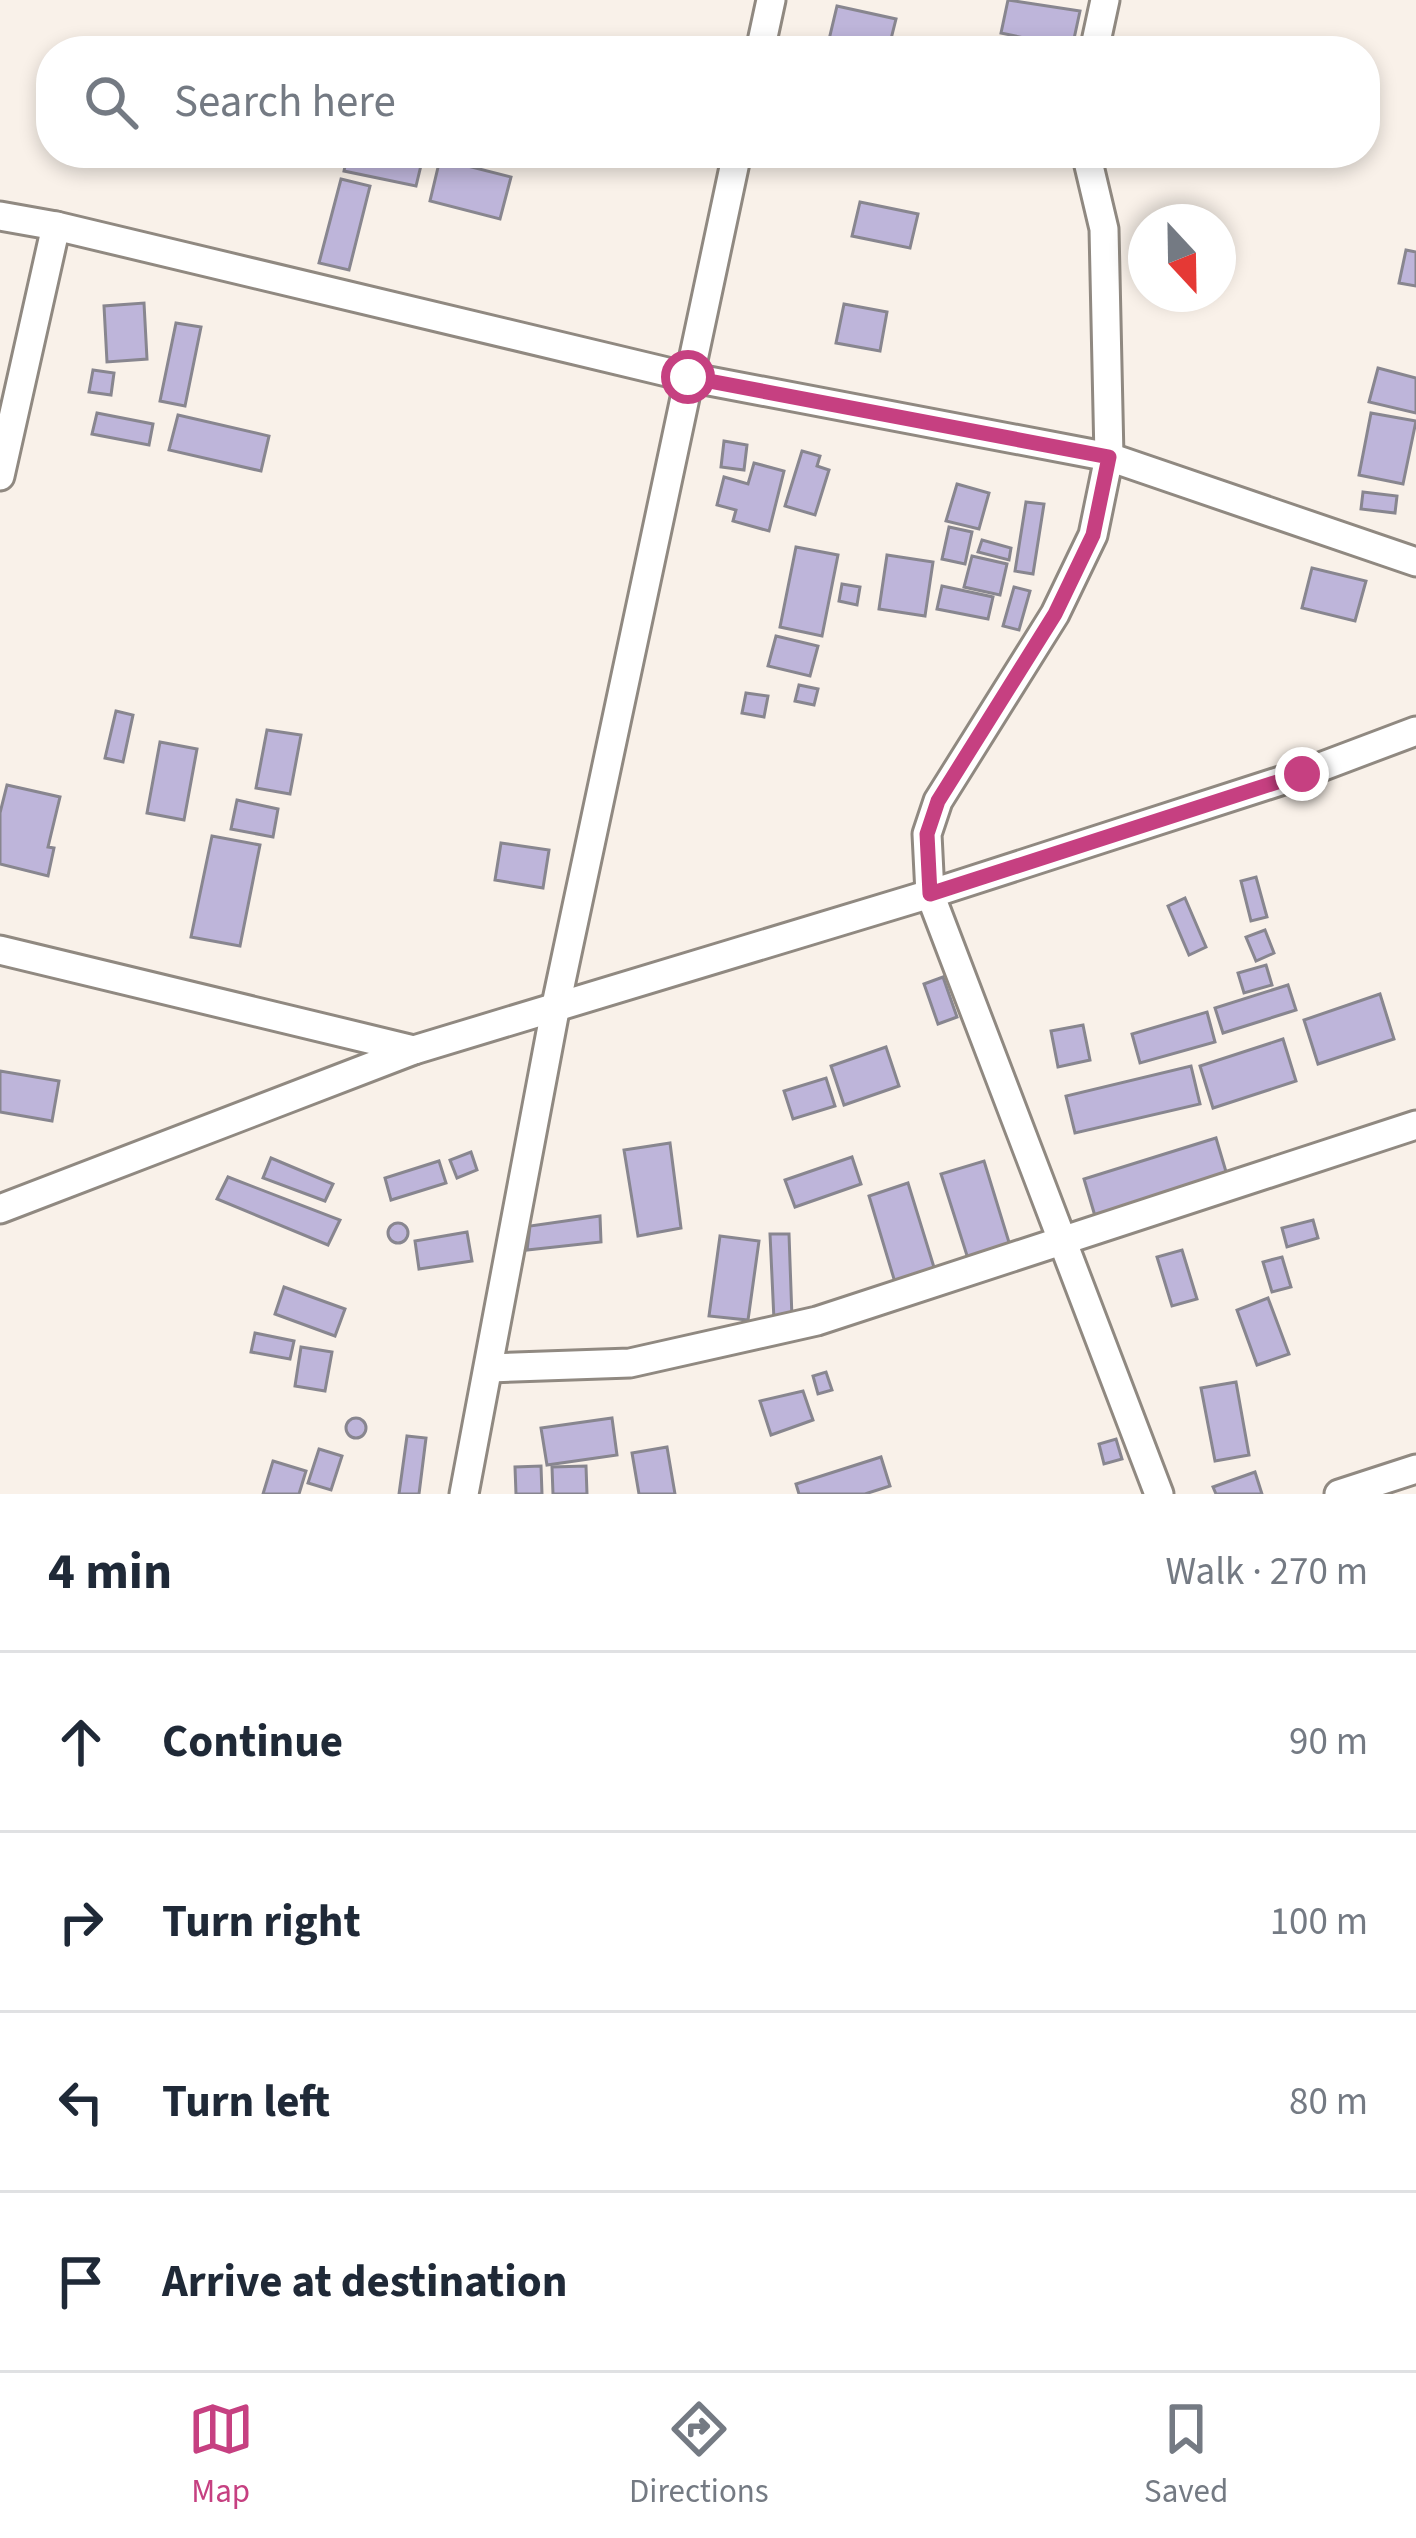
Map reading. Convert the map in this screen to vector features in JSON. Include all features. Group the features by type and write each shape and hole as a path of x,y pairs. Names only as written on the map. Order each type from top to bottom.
{"street":[{"path":"763,36 771,0"},
{"path":"1097,36 1105,0"},
{"path":"464,1494 556,1005 734,168"},
{"path":"1090,168 1104,229 1109,457 1093,535 1055,614 938,801 927,834 930,894 1159,1494"},
{"path":"0,216 688,377 1109,457 1416,562"},
{"path":"0,476 56,226"},
{"path":"0,1209 414,1051 930,894 1302,774 1416,731"},
{"path":"0,950 414,1051"},
{"path":"490,1368 630,1364 817,1321 1416,1125"},
{"path":"1339,1494 1416,1469"}],"building":[{"path":"1008,0 1080,11 1075,36 1001,33"},
{"path":"837,6 896,19 892,36 830,36"},
{"path":"345,168 420,168 416,186"},
{"path":"438,168 476,168 511,177 500,219 430,201"},
{"path":"341,179 370,186 349,270 319,263"},
{"path":"860,202 918,214 910,248 852,236"},
{"path":"1406,250 1416,252 1416,286 1399,283"},
{"path":"144,303 147,359 107,362 104,306"},
{"path":"844,304 887,312 880,351 836,343"},
{"path":"176,323 201,327 185,406 160,401"},
{"path":"1378,368 1416,378 1416,413 1369,402"},
{"path":"93,370 114,373 111,395 89,392"},
{"path":"97,413 153,424 149,445 92,434"},
{"path":"1371,413 1416,421 1403,484 1359,475"},
{"path":"178,415 269,436 261,471 169,450"},
{"path":"724,441 747,445 744,470 721,467"},
{"path":"802,451 820,456 817,466 829,470 815,515 785,506"},
{"path":"754,463 784,471 769,531 733,521 736,510 717,505 724,477 748,484"},
{"path":"957,484 989,493 979,529 946,521"},
{"path":"1363,492 1397,496 1395,513 1361,509"},
{"path":"1026,502 1044,504 1033,574 1015,571"},
{"path":"949,527 972,532 965,564 942,559"},
{"path":"982,540 1011,548 1009,560 978,552"},
{"path":"796,547 838,555 822,636 780,627"},
{"path":"887,555 933,562 925,616 879,609"},
{"path":"972,556 1007,564 1000,595 964,587"},
{"path":"1312,568 1366,581 1355,621 1302,608"},
{"path":"842,584 860,587 857,605 839,601"},
{"path":"942,586 993,597 988,619 937,609"},
{"path":"1014,587 1030,591 1019,630 1003,626"},
{"path":"776,636 818,646 810,676 768,666"},
{"path":"799,685 818,689 814,705 795,701"},
{"path":"746,693 768,696 764,717 742,713"},
{"path":"116,711 133,715 123,762 105,758"},
{"path":"267,730 301,735 290,794 256,788"},
{"path":"160,742 197,749 184,820 147,813"},
{"path":"7,785 60,797 48,847 54,848 48,876 0,864 0,813"},
{"path":"237,800 278,809 273,837 231,829"},
{"path":"212,836 260,845 240,946 191,937"},
{"path":"501,843 549,850 543,888 495,880"},
{"path":"1256,877 1267,917 1251,921 1241,881"},
{"path":"1185,898 1206,947 1189,955 1168,906"},
{"path":"1265,930 1274,953 1256,961 1246,937"},
{"path":"1266,965 1272,985 1244,993 1238,973"},
{"path":"943,977 957,1017 938,1024 924,984"},
{"path":"1288,985 1296,1010 1223,1033 1215,1008"},
{"path":"1380,994 1394,1039 1318,1064 1304,1020"},
{"path":"1207,1012 1215,1042 1140,1063 1132,1034"},
{"path":"1083,1025 1090,1060 1058,1067 1051,1031"},
{"path":"1283,1039 1296,1081 1213,1108 1200,1066"},
{"path":"886,1047 899,1086 844,1105 831,1066"},
{"path":"1191,1066 1200,1104 1075,1133 1066,1096"},
{"path":"0,1071 59,1081 52,1121 0,1112"},
{"path":"826,1078 835,1106 793,1119 784,1091"},
{"path":"1216,1138 1227,1175 1095,1216 1084,1179"},
{"path":"670,1143 681,1228 638,1236 624,1150"},
{"path":"471,1152 477,1170 457,1178 450,1160"},
{"path":"852,1157 861,1184 795,1207 785,1180"},
{"path":"271,1158 333,1184 325,1201 263,1178"},
{"path":"439,1161 446,1183 391,1200 385,1178"},
{"path":"984,1161 1012,1252 970,1265 941,1174"},
{"path":"228,1177 340,1220 328,1245 217,1199"},
{"path":"908,1183 937,1277 897,1289 869,1196"},
{"path":"600,1216 601,1242 527,1250 530,1226"},
{"path":"1313,1220 1318,1238 1287,1247 1282,1228"},
{"path":"398,1223 408,1233 398,1243 388,1233"},
{"path":"467,1232 472,1261 419,1269 415,1241"},
{"path":"770,1234 789,1234 792,1318 774,1320"},
{"path":"720,1236 759,1241 748,1320 709,1316"},
{"path":"1182,1250 1197,1299 1172,1306 1157,1257"},
{"path":"1282,1257 1291,1287 1272,1292 1263,1262"},
{"path":"284,1287 345,1309 335,1336 275,1314"},
{"path":"1268,1298 1289,1354 1257,1365 1237,1310"},
{"path":"255,1333 294,1341 290,1359 251,1352"},
{"path":"301,1347 332,1352 325,1391 295,1386"},
{"path":"826,1372 832,1390 818,1394 813,1376"},
{"path":"1236,1382 1249,1455 1215,1461 1201,1388"},
{"path":"803,1391 813,1420 771,1435 760,1401"},
{"path":"356,1418 366,1428 356,1438 346,1428"},
{"path":"612,1418 617,1455 547,1465 541,1428"},
{"path":"407,1436 426,1438 419,1494 399,1494"},
{"path":"1116,1439 1122,1459 1104,1464 1099,1444"},
{"path":"667,1447 675,1494 639,1494 632,1453"},
{"path":"319,1449 342,1456 331,1490 308,1483"},
{"path":"881,1457 890,1486 865,1494 799,1494 796,1484"},
{"path":"273,1461 306,1471 299,1494 263,1494"},
{"path":"541,1466 542,1494 516,1494 515,1467"},
{"path":"586,1466 587,1494 553,1494 552,1467"},
{"path":"1255,1472 1262,1494 1216,1494 1213,1487"}],"route":[{"path":"688,377 1109,457 1093,535 1055,614 938,801 927,834 930,894 1302,774"}]}
